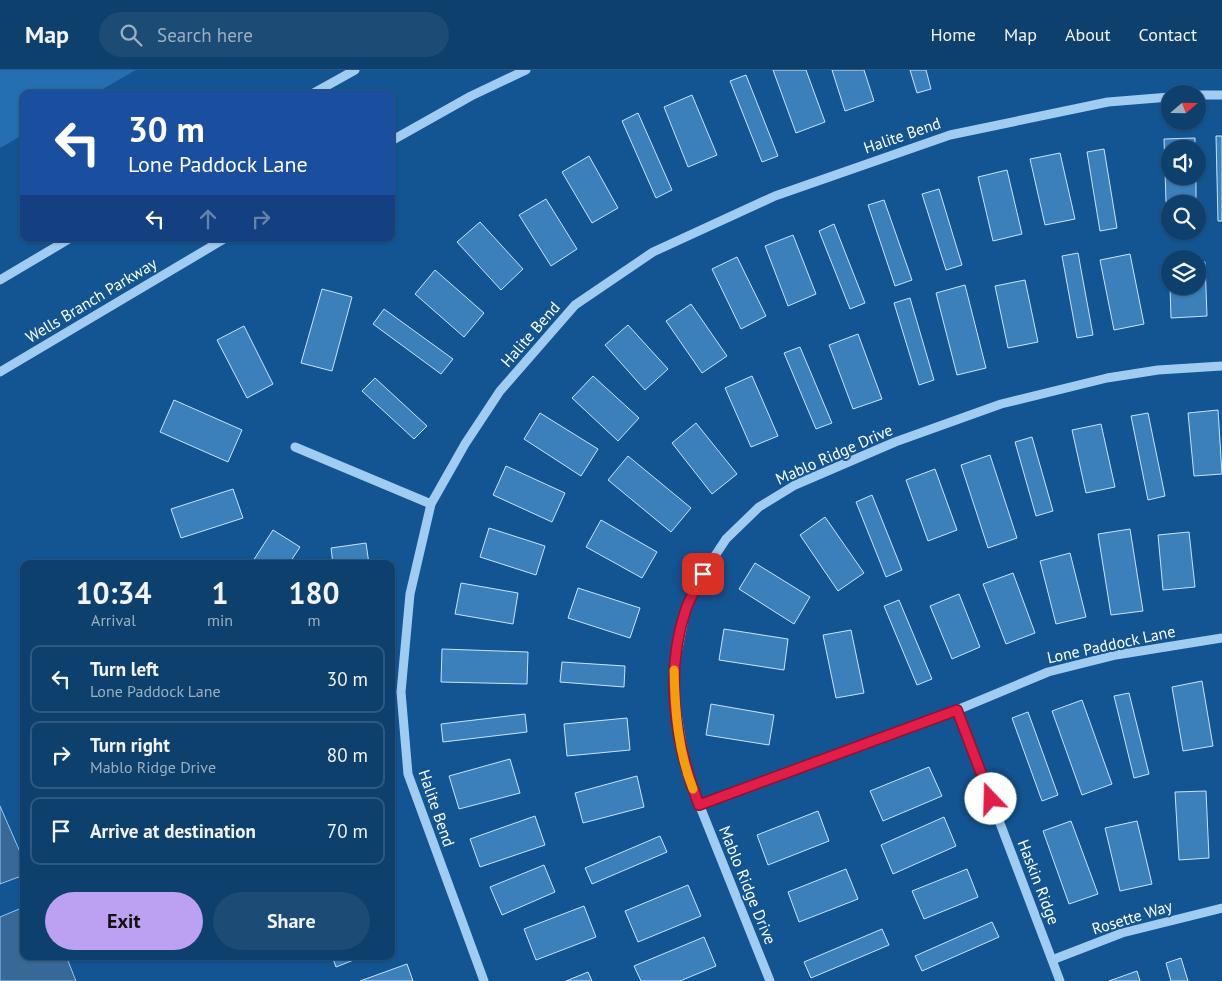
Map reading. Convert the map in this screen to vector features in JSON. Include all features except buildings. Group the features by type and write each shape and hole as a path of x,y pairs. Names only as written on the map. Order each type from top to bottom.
{"street":[{"path":"319,90 355,70"},
{"path":"395,139 472,96 526,70"},
{"path":"1206,96 1222,95"},
{"name":"Halite Bend","path":"484,981 408,774 401,692 410,594 431,504 465,444 506,384 576,305 652,252 774,196 950,134 1108,102 1161,99"},
{"path":"0,280 64,242"},
{"name":"Wells Branch Parkway","path":"0,372 219,242"},
{"name":"Mablo Ridge Drive","path":"770,981 687,774 675,702 674,668 686,609 703,574 726,539 759,507 795,485 847,461 1001,404 1107,378 1158,370 1222,366"},
{"path":"295,447 431,504"},
{"name":"Lone Paddock Lane","path":"699,805 957,710 1048,672 1116,655 1222,638"},
{"name":"Haskin Ridge","path":"957,710 1060,981"},
{"name":"Rosette Way","path":"1052,960 1122,933 1222,908"}],"shaded area":[{"path":"0,70 136,70 101,90 20,90 20,136 0,148"},
{"path":"0,806 20,852 20,876 0,884"},
{"path":"20,909 20,960 68,960 76,981 0,981 0,917"}],"slow traffic":[{"path":"674,670 675,702 680,741 687,774 693,789"}],"route":[{"path":"703,574 686,609 674,668 675,702 680,741 687,774 699,805 957,710 991,799"}]}
